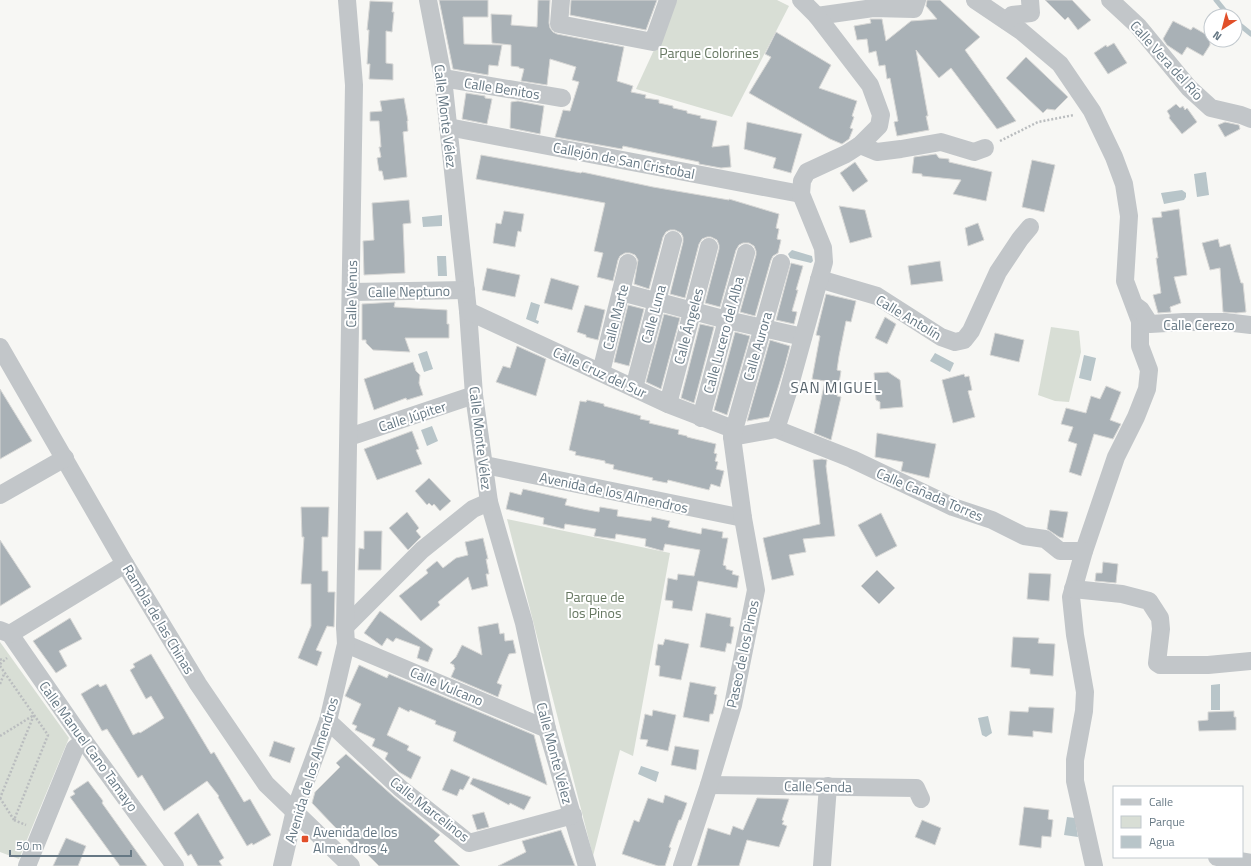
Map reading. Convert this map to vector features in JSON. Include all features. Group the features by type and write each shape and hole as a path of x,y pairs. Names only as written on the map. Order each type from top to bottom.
{"street":[{"name":"Calle Venus","path":"345,635 354,85 347,0"},
{"name":"Calle Monte Vélez","path":"428,0 443,78 468,310 474,395 489,502 524,623 547,729 588,866"},
{"path":"561,0 560,24 653,42 668,0"},
{"path":"732,433 776,429 824,262 823,248 800,194 802,181 807,172 846,154 860,145 879,126 881,114 870,85 817,16 801,0"},
{"path":"817,16 873,8 914,9 917,0"},
{"path":"975,0 1021,31 1060,64 1092,111 1114,157 1124,184 1129,216 1125,281 1140,321 1140,346 1149,370 1147,389 1136,417 1116,458 1084,551 1071,597 1084,692 1084,711 1075,760 1075,781 1094,866"},
{"path":"1007,21 1012,15 1030,13 1030,0"},
{"name":"Calle Vera del Río","path":"1110,0 1138,26 1189,88 1211,108 1241,115 1251,119"},
{"name":"Calle Benitos","path":"443,78 562,98"},
{"name":"Callejón de San Cristobal","path":"448,127 800,194"},
{"path":"860,145 877,152 941,142 974,152 985,148"},
{"name":"Calle Antolín","path":"819,279 877,296 941,337 955,342 960,341 964,340 971,331 998,272 1030,227"},
{"name":"Calle Luna","path":"634,388 673,240"},
{"name":"Calle Ángeles","path":"668,404 709,247"},
{"name":"Calle Lucero del Alba","path":"701,418 746,253"},
{"name":"Calle Marte","path":"601,372 628,263"},
{"name":"Calle Aurora","path":"732,433 781,263"},
{"name":"Calle Neptuno","path":"351,292 466,290"},
{"path":"621,292 727,320 803,337"},
{"name":"Calle Cerezo","path":"1133,304 1141,310 1150,324 1219,322 1251,325"},
{"name":"Calle Cruz del Sur","path":"468,310 732,433"},
{"name":"Rambla de las Chinas","path":"2,354 65,458 125,564 198,684 266,784 295,810 351,866"},
{"name":"Calle Júpiter","path":"349,437 474,395"},
{"name":"Calle Cañada Torres","path":"776,429 852,459 953,507 992,520 1024,536 1044,539 1060,551 1084,551"},
{"name":"Paseo de los Pinos","path":"682,866 709,785 733,705 756,590 743,518 732,433"},
{"path":"0,495 65,458"},
{"name":"Avenida de los Almendros","path":"485,465 743,518"},
{"path":"345,635 371,600 422,550 473,509 489,502"},
{"path":"5,632 125,564"},
{"path":"345,588 371,600"},
{"path":"1074,589 1122,594 1149,601 1160,618 1161,629 1157,663 1160,665 1208,665 1251,661"},
{"name":"Calle Manuel Cano Tamayo","path":"5,632 175,866"},
{"name":"Avenida de los Almendros","path":"282,866 295,810 328,721 345,635"},
{"name":"Calle Vulcano","path":"345,635 547,729"},
{"name":"Calle Marcelinos","path":"328,721 400,788 469,843 573,815"},
{"path":"27,866 76,748 84,740"},
{"name":"Calle Senda","path":"709,785 916,788 921,799"},
{"path":"822,866 828,786"},
{"path":"1223,858 1251,863"}],"path":[{"path":"985,148 1038,122 1092,111"},
{"path":"0,659 4,661"},
{"path":"0,666 48,735 14,820"},
{"path":"0,684 5,673"},
{"path":"0,736 34,715"},
{"path":"32,828 14,820 0,798 34,715"}],"green space":[{"name":"Parque Colorines","path":"677,0 777,0 789,6 732,117 636,89"},
{"path":"1051,327 1079,331 1081,352 1069,402 1055,401 1038,395"},
{"name":"Parque de los Pinos","path":"507,519 670,553 633,756 620,750 593,856"},
{"path":"0,642 69,738 19,859 0,852"}],"water":[{"path":"1206,172 1209,195 1197,197 1194,174"},
{"path":"1182,190 1186,193 1184,200 1164,204 1161,193"},
{"path":"442,215 442,226 423,227 422,217"},
{"path":"792,250 812,256 813,261 811,263 790,258 788,254"},
{"path":"437,256 446,256 447,276 438,276"},
{"path":"531,302 540,305 536,320 539,321 538,324 526,319"},
{"path":"427,351 433,369 424,372 418,354"},
{"path":"935,353 954,363 950,372 930,361"},
{"path":"1084,355 1096,358 1091,381 1079,378"},
{"path":"432,426 438,441 427,446 421,430"},
{"path":"1220,684 1220,710 1211,710 1211,685"},
{"path":"988,716 992,733 986,737 982,735 978,718"},
{"path":"641,766 659,772 656,782 638,774"},
{"path":"1067,817 1075,818 1078,837 1064,835"}],"building":[{"path":"439,0 488,0 488,17 463,17 464,44 502,45 498,66 489,65 488,75 453,69"},
{"path":"538,0 550,0 549,23 553,32 624,47 617,81 633,86 631,92 646,95 645,98 659,100 659,103 687,111 687,113 701,116 700,118 717,121 712,147 729,145 731,167 721,168 623,146 622,149 555,137 563,110 570,111 579,82 572,80 576,67 550,59 547,85 521,81 524,69 511,66 511,45 492,43 491,14 512,15 511,25 537,27"},
{"path":"571,0 657,0 646,30 570,15"},
{"path":"927,0 940,0 980,37 965,50 1016,121 997,129 951,68 939,78 916,50 928,116 926,116 929,130 897,136 894,122 898,121 890,78 887,79 885,65 879,66 876,51 869,53 867,39 857,40 854,26 871,23 870,19 882,19 886,41 911,21 937,19 926,6"},
{"path":"1045,0 1072,0 1091,20 1078,30 1068,17 1065,20"},
{"path":"370,1 393,2 392,12 394,12 392,32 386,31 386,63 393,64 393,80 369,79 370,64 367,64 369,30 367,30"},
{"path":"1173,21 1191,30 1193,27 1203,33 1203,48 1208,48 1203,56 1187,47 1182,55 1167,45 1163,39"},
{"path":"776,32 831,65 819,88 857,101 850,128 853,129 849,139 842,144 830,139 749,93 771,57 765,54"},
{"path":"1114,43 1127,63 1108,74 1094,53 1106,45 1107,47"},
{"path":"1026,57 1068,97 1055,110 1047,109 1043,113 1006,78"},
{"path":"466,93 485,96 485,98 492,99 487,124 462,119"},
{"path":"404,98 408,121 408,131 403,132 407,177 384,180 382,171 379,171 377,158 381,157 379,147 381,147 379,121 370,121 370,112 382,111 380,101"},
{"path":"518,101 544,106 540,134 510,128 511,102"},
{"path":"1176,104 1180,108 1183,106 1185,110 1187,108 1197,122 1182,134 1169,118 1170,116 1167,111"},
{"path":"747,122 802,134 791,173 773,168 776,158 744,149"},
{"path":"1225,122 1239,125 1240,129 1225,137 1218,125"},
{"path":"936,154 939,158 949,159 949,162 992,172 986,201 953,194 961,180 922,176 922,174 912,173 914,157"},
{"path":"481,155 582,172 653,187 729,199 779,214 776,228 779,229 777,239 781,240 778,253 773,256 771,260 755,316 740,312 756,255 754,246 749,243 739,245 736,250 720,307 705,303 719,249 717,240 711,237 702,239 699,244 685,298 670,294 683,242 681,233 675,230 666,232 663,237 649,289 634,284 638,260 635,255 630,253 625,253 620,256 613,281 597,277 603,253 594,251 605,203 476,179"},
{"path":"1032,160 1055,165 1044,212 1022,207"},
{"path":"855,162 868,181 853,192 840,173"},
{"path":"409,200 411,223 403,224 405,273 364,275 363,241 374,240 372,203"},
{"path":"839,206 865,210 872,237 850,243"},
{"path":"1179,209 1187,275 1174,277 1181,303 1170,307 1171,312 1158,313 1153,295 1161,293 1152,218 1162,217 1161,212"},
{"path":"504,211 524,214 521,232 518,231 515,247 493,243 496,223 501,224"},
{"path":"978,223 984,240 968,246 965,228"},
{"path":"1218,239 1220,247 1230,244 1241,283 1243,283 1246,312 1223,312 1220,268 1210,270 1202,243"},
{"path":"940,261 943,281 911,285 908,266"},
{"path":"791,263 803,266 792,311 797,312 794,324 776,320"},
{"path":"487,268 520,275 515,297 482,290"},
{"path":"551,278 579,286 572,310 544,303"},
{"path":"826,294 856,301 851,322 846,321 839,356 837,370 841,371 837,396 841,397 831,440 814,433 825,381 812,379 820,336 816,335"},
{"path":"395,302 394,307 447,310 449,338 405,338 410,352 373,350 366,343 366,340 362,340 362,304"},
{"path":"585,305 605,310 598,340 586,337 586,335 577,332"},
{"path":"628,305 644,309 629,366 614,362"},
{"path":"664,314 680,318 661,389 646,382"},
{"path":"885,317 896,324 887,344 875,338"},
{"path":"700,324 714,327 694,403 681,398"},
{"path":"735,332 750,336 727,415 714,410"},
{"path":"995,333 1024,340 1019,362 990,355"},
{"path":"770,340 790,346 785,365 769,417 747,421"},
{"path":"517,346 546,359 536,396 496,382 503,366 510,368"},
{"path":"413,362 416,371 420,375 419,383 423,395 407,400 406,398 374,410 364,379"},
{"path":"888,372 900,380 903,407 880,409 880,402 876,400 874,373"},
{"path":"964,374 965,377 969,376 972,390 968,391 975,417 953,423 942,380"},
{"path":"1106,386 1121,392 1110,420 1121,424 1113,439 1094,434 1081,476 1069,472 1077,444 1068,441 1073,427 1061,424 1066,408 1086,413 1091,396 1100,399"},
{"path":"0,389 32,441 0,459"},
{"path":"587,400 641,416 640,419 650,421 649,423 679,430 678,434 716,444 714,453 717,454 715,461 718,462 716,469 724,471 720,487 711,484 709,490 668,480 667,483 652,480 653,478 613,469 614,465 605,463 605,461 575,455 576,452 569,450 580,401 586,402"},
{"path":"412,431 419,449 416,450 422,464 377,480 364,449"},
{"path":"877,433 936,444 929,478 901,471 903,462 875,457"},
{"path":"813,460 827,460 826,466 835,536 803,539 806,552 789,555 794,575 772,580 763,538 820,524"},
{"path":"429,478 451,501 440,511 434,504 432,506 429,503 427,505 415,491"},
{"path":"523,489 567,499 565,505 583,509 599,512 600,507 618,510 617,516 651,521 652,517 670,521 668,527 701,534 702,528 723,532 722,538 728,538 723,565 726,566 726,569 733,571 732,574 739,576 737,588 698,581 692,611 672,608 673,601 665,600 668,578 677,580 678,574 694,576 700,550 665,544 663,551 645,546 646,539 616,534 615,539 594,536 596,529 565,524 564,529 543,524 544,518 506,509 510,492 521,495"},
{"path":"301,507 329,507 328,537 322,537 322,571 328,571 328,592 335,592 334,627 327,626 316,650 322,652 317,666 298,658 311,626 311,584 301,584 304,537 302,537"},
{"path":"1050,510 1068,512 1063,538 1047,529"},
{"path":"407,512 419,528 416,531 421,537 408,550 389,528"},
{"path":"881,513 897,546 876,557 858,525"},
{"path":"364,531 382,531 381,570 358,570 359,548 364,549"},
{"path":"483,538 488,559 486,559 489,574 486,574 488,586 472,590 468,577 438,602 440,605 421,621 399,596 428,573 426,570 437,561 443,568 456,558 468,555 465,542"},
{"path":"0,540 31,587 0,606"},
{"path":"1103,562 1118,564 1116,583 1095,581 1096,573 1102,573"},
{"path":"877,570 895,588 879,604 861,586"},
{"path":"1029,573 1051,574 1049,601 1027,599"},
{"path":"380,611 433,649 428,662 417,658 420,647 396,638 393,642 387,638 382,646 364,633"},
{"path":"706,613 731,618 730,626 734,627 731,644 727,643 725,652 700,647"},
{"path":"70,618 82,639 59,651 67,666 56,673 33,641"},
{"path":"498,623 500,634 504,633 505,641 513,640 516,653 509,654 497,683 502,685 498,697 451,677 455,668 454,665 450,663 456,657 462,645 482,655 478,627"},
{"path":"1013,637 1039,638 1038,643 1055,644 1053,676 1030,674 1030,669 1011,667"},
{"path":"665,639 689,644 681,680 659,676 660,666 655,665 658,644 663,645"},
{"path":"151,654 211,754 214,752 244,802 250,799 271,835 253,845 252,843 247,846 218,797 219,796 207,781 164,811 142,775 138,778 107,729 102,731 81,694 98,684 100,687 106,684 133,735 139,732 140,733 164,718 151,696 146,699 130,670 135,667 133,664"},
{"path":"359,665 387,678 389,674 534,735 547,785 453,741 456,732 435,724 436,721 399,707 387,735 409,746 407,750 421,757 411,779 399,772 385,759 388,753 372,746 375,739 355,730 357,726 352,724 361,704 345,696"},
{"path":"690,682 716,687 714,694 717,695 715,706 713,714 710,714 709,722 683,717"},
{"path":"1029,707 1054,708 1052,733 1033,731 1033,737 1008,735 1010,711 1028,712"},
{"path":"653,710 676,715 668,751 646,746 648,740 640,739 645,714 652,716"},
{"path":"1234,711 1234,717 1236,717 1236,730 1199,731 1198,721 1208,720 1208,712"},
{"path":"274,741 295,748 290,763 269,756"},
{"path":"675,746 699,750 696,770 671,765"},
{"path":"346,754 440,835 434,841 460,866 379,866 354,841 354,847 312,803 315,792 340,767 336,763"},
{"path":"451,769 470,777 463,790 460,789 457,796 442,790"},
{"path":"473,778 531,797 524,810 510,803 509,805 470,784"},
{"path":"88,781 147,866 120,866 70,797 75,794 73,791"},
{"path":"665,795 687,803 669,847 671,848 665,866 658,866 622,854 634,820 639,822 648,798 663,803"},
{"path":"757,798 789,799 782,820 784,821 782,824 787,826 779,847 747,840 739,866 697,866 708,828 730,835 733,826 743,830"},
{"path":"1024,807 1049,810 1048,819 1053,820 1051,837 1042,836 1041,848 1019,845"},
{"path":"484,812 489,827 477,830 472,815"},
{"path":"198,813 224,858 219,861 222,866 198,866 191,854 188,856 174,833"},
{"path":"922,820 941,828 935,845 915,837"},
{"path":"561,830 575,866 498,866 526,852 522,841"},
{"path":"66,838 86,846 78,866 53,866"}],"waterway":[{"path":"1216,0 1222,8"},
{"path":"1243,28 1251,34"}],"place":[{"name":"Avenida de los Almendros 4","path":"305,839"}],"district":[{"name":"SAN MIGUEL","path":"836,387"}]}
